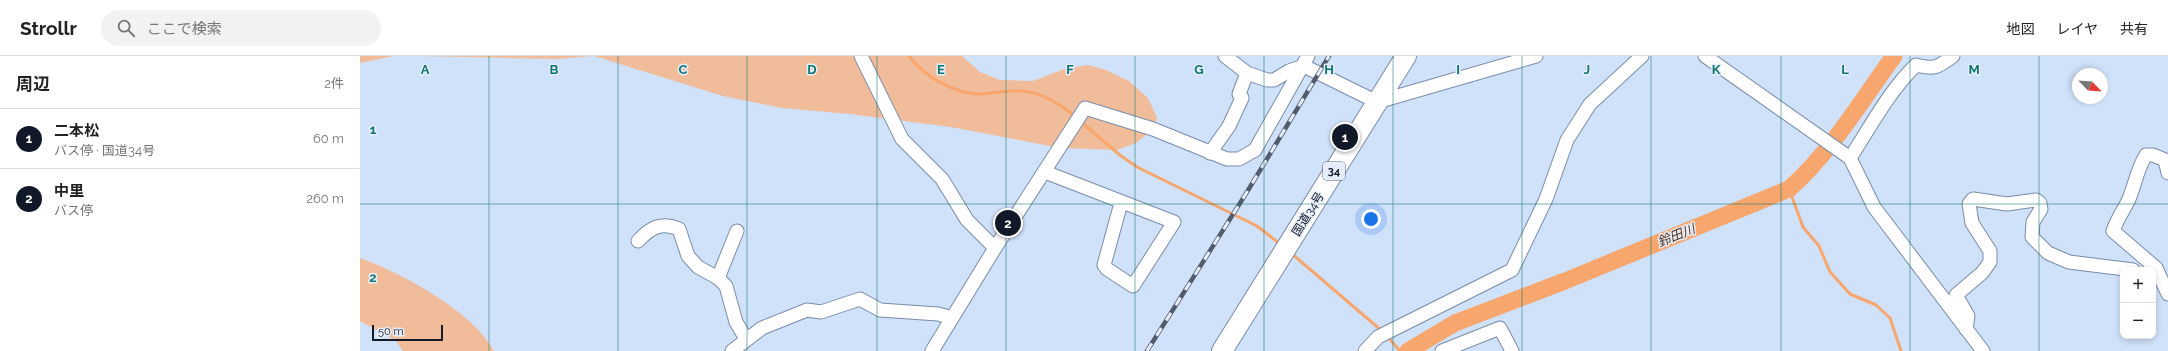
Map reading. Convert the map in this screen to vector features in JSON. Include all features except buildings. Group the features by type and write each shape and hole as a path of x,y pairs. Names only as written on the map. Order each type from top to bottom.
{"highway":[{"name":"国道34号","path":"1222,351 1406,56"}],"street":[{"path":"861,56 902,140 942,179 967,220 995,248"},
{"path":"1225,56 1247,73 1274,80 1306,61"},
{"path":"1306,61 1346,89 1377,102 1536,56"},
{"path":"1365,351 1385,334 1512,270 1546,199 1567,140 1590,104 1642,56"},
{"path":"1705,56 1848,156 1874,208 1982,351"},
{"path":"1848,156 1892,92 1916,65 1929,69 1937,68 1954,56"},
{"path":"932,351 1081,112 1086,108 1153,129 1227,159 1239,159 1255,150 1306,61"},
{"path":"1210,153 1229,126 1242,98 1239,94 1247,73"},
{"path":"2162,287 2156,268 2113,231 2119,214 2129,199 2140,164 2146,155 2153,155 2164,160 2168,173"},
{"path":"1045,172 1121,203 1174,222 1132,286 1107,269 1104,265 1121,203"},
{"path":"1966,329 1968,316 1956,295 1982,273 1990,262 1990,251 1972,223 1969,204 1973,198 2008,204 2036,200 2040,203 2041,209 2034,222 2032,237 2048,253 2069,262 2120,268"},
{"path":"638,241 648,230 669,224 679,229 688,256 705,272 718,278 726,286 736,322 746,339"},
{"path":"718,278 737,232"},
{"path":"732,351 762,328 807,310 821,312 860,299 880,310 938,314 952,318"},
{"path":"1442,351 1500,328 1512,351"}],"shaded area":[{"path":"360,56 394,56 360,63"},
{"path":"420,56 592,56 558,59"},
{"path":"594,56 962,56 980,72 1000,80 1033,81 1064,69 1088,65 1106,70 1129,81 1148,98 1157,118 1153,129 1136,143 1117,150 1061,148 951,127 850,114 782,108 723,96"},
{"path":"360,258 415,283 453,308 484,336 494,351 403,351 395,340 360,321"}],"waterway":[{"path":"909,56 923,71 951,88 982,94 1012,91 1029,92 1050,100 1076,117"},
{"name":"鈴田川","path":"1408,351 1455,323 1565,281 1789,189 1804,175 1832,143 1894,56"},
{"path":"1080,121 1121,156 1139,168 1257,226 1280,244"},
{"path":"1789,189 1803,227 1819,246 1830,272 1850,294 1876,305 1890,318 1901,351"},
{"path":"1291,253 1382,331"},
{"path":"1387,336 1400,351"}],"railway":[{"path":"1147,351 1247,192 1329,56"}],"place":[{"name":"二本松","path":"1345,137"},
{"name":"中里","path":"1008,223"}]}
